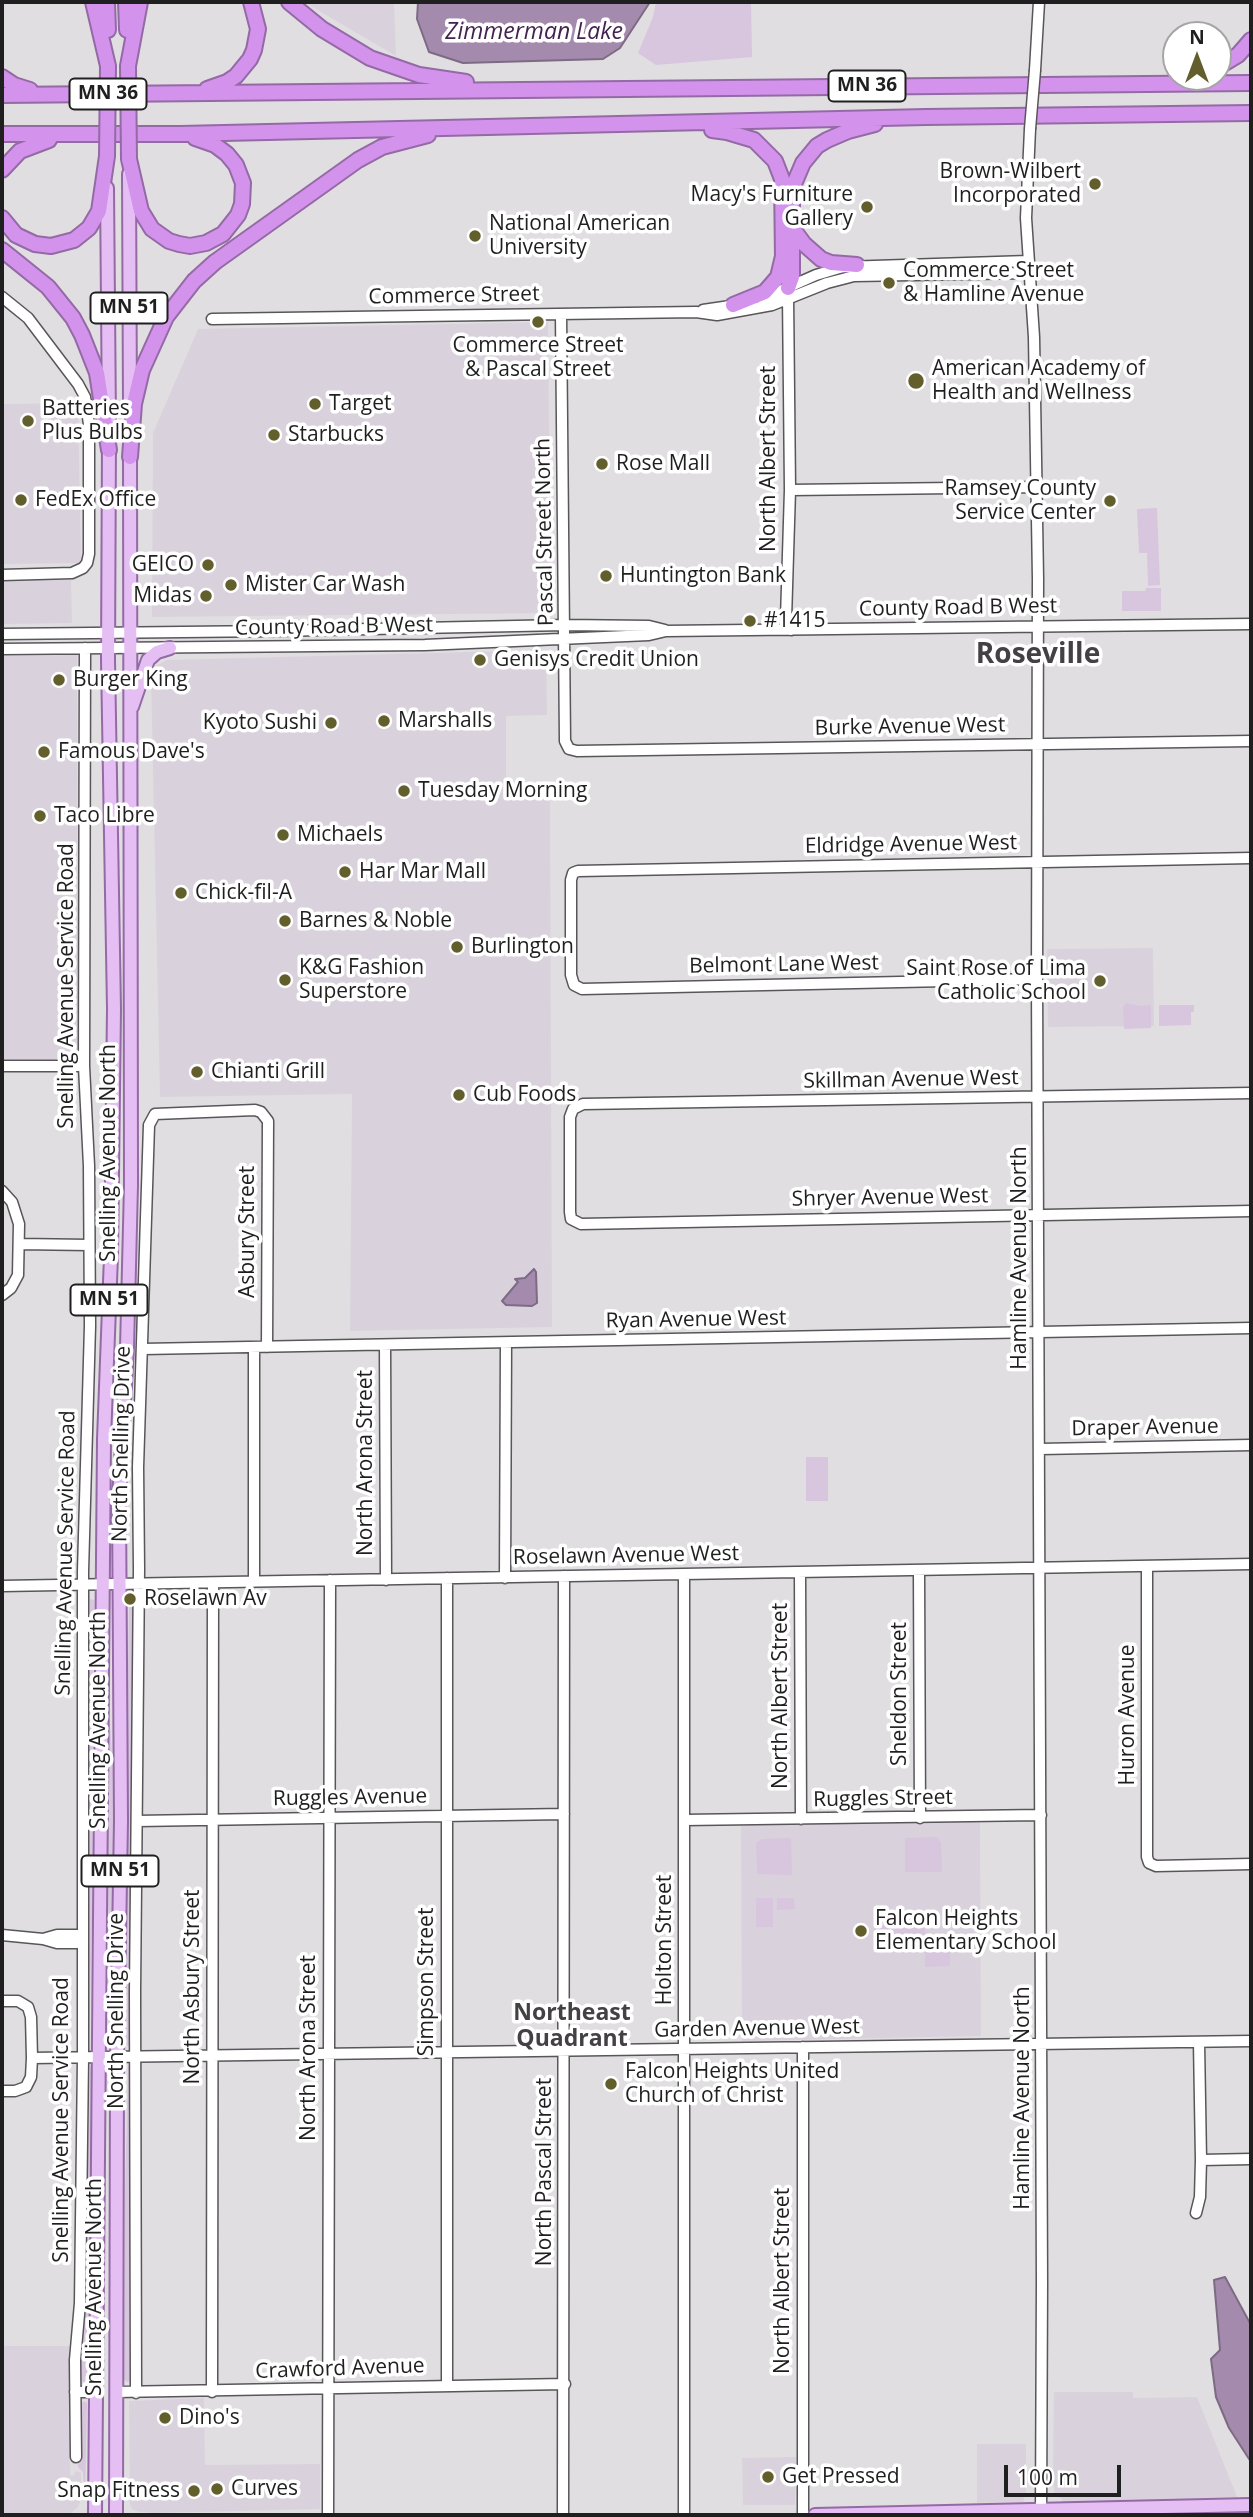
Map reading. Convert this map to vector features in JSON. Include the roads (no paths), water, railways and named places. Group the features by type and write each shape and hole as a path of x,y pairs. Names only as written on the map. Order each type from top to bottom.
{"highway":[{"path":"93,2 107,66"},
{"name":"Snelling Avenue North","path":"107,2 107,156"},
{"name":"Snelling Avenue North","path":"126,2 130,159"},
{"path":"128,66 140,2"},
{"path":"174,94 216,87 236,76 244,68 254,50 258,34 257,17 251,2"},
{"path":"289,2 322,29 354,50 419,75 459,82 607,88"},
{"path":"1232,59 1251,40"},
{"path":"2,77 13,85 41,94"},
{"path":"1126,85 1162,80"},
{"name":"MN 36","path":"2,95 1251,83"},
{"name":"MN 36","path":"2,134 180,134 926,117 1251,113"},
{"path":"788,294 792,277 794,184 803,163 817,146 848,131 926,117"},
{"path":"660,124 741,135 754,140 771,156 782,179 784,279 788,294"},
{"path":"130,457 137,392 150,350 176,303 209,267 346,167 382,147 426,135 508,126"},
{"path":"2,170 13,156 26,147 52,139 85,134"},
{"path":"130,159 141,211 152,229 169,241 179,244 196,245 215,239 223,234 238,215 243,192 241,175 230,157 215,145 180,134"},
{"path":"2,218 16,235 35,244 51,246 74,240 89,228 99,211 107,156"},
{"path":"793,229 804,244 821,258 831,263 858,265"},
{"path":"2,250 48,287 73,318 97,373 110,450"},
{"path":"733,305 765,292 778,277 783,256"}],"main road":[{"name":"Snelling Avenue North","path":"95,2515 104,1440 111,1256 114,1009 108,648 110,450 107,156"},
{"name":"Snelling Avenue North","path":"116,2515 117,2058 121,1821 119,1501 127,1348 131,1185 130,159"},
{"path":"130,714 141,688 148,660 157,652 170,649"},
{"path":"97,2359 106,2388 116,2392"},
{"path":"815,2515 1041,2513 1251,2505"}],"street":[{"name":"Hamline Avenue North","path":"1039,2 1027,195 1028,261 1034,337 1038,626 1041,2513"},
{"name":"Commerce Street","path":"696,312 788,294 830,270 858,265 1028,261"},
{"name":"Commerce Street","path":"212,319 696,312 717,315 734,313 788,294 854,276 1029,273"},
{"name":"North Albert Street","path":"788,294 790,490 786,619 790,630"},
{"path":"2,297 28,318 70,372 85,397 89,424 89,559 83,568 72,573 2,575"},
{"name":"Pascal Street North","path":"561,314 565,741 569,750"},
{"path":"790,490 1037,487"},
{"name":"County Road B West","path":"2,649 425,645 649,635 666,631 1251,624"},
{"name":"County Road B West","path":"2,634 565,625 649,626 666,631"},
{"name":"Snelling Avenue Service Road","path":"76,2457 75,2350 80,2304 83,2058 84,1584 90,1326 89,1166 84,1066 85,648"},
{"name":"Burke Avenue West","path":"569,750 1251,741"},
{"name":"Eldridge Avenue West","path":"574,985 571,975 573,873 606,870 1251,858"},
{"name":"Belmont Lane West","path":"574,985 582,989 1037,979"},
{"path":"2,1066 84,1066"},
{"name":"Skillman Avenue West","path":"573,1221 569,1212 570,1117 573,1108 583,1104 1251,1093"},
{"name":"North Snelling Drive","path":"136,2393 138,1467 150,1121 160,1112 255,1110 265,1117"},
{"name":"Asbury Street","path":"265,1117 268,1127 267,1347"},
{"path":"2,1191 16,1209 19,1244 18,1275 11,1288 2,1295"},
{"name":"Shryer Avenue West","path":"573,1221 580,1224 1251,1211"},
{"path":"19,1244 89,1245"},
{"name":"Ryan Avenue West","path":"143,1349 1251,1328"},
{"path":"505,1578 506,1343"},
{"name":"North Arona Street","path":"385,1345 386,1580"},
{"path":"254,1347 254,1582"},
{"name":"Draper Avenue","path":"1040,1448 1251,1446"},
{"name":"Roselawn Avenue West","path":"2,1586 1251,1564"},
{"name":"Huron Avenue","path":"1147,1566 1149,1863 1156,1866 1251,1864"},
{"name":"Sheldon Street","path":"919,1571 920,1818"},
{"name":"North Albert Street","path":"800,1573 801,1819"},
{"name":"Holton Street","path":"684,1575 684,2515"},
{"name":"North Pascal Street","path":"564,1576 564,2515"},
{"name":"Simpson Street","path":"447,1578 447,2385"},
{"name":"North Arona Street","path":"328,2515 330,1580"},
{"name":"North Asbury Street","path":"212,2392 213,1583"},
{"name":"Ruggles Avenue","path":"137,1821 564,1814"},
{"name":"Ruggles Street","path":"684,1820 1041,1815"},
{"path":"2,1935 43,1939 57,1935 83,1939"},
{"path":"2,2001 19,2001 28,2007 31,2017 32,2058 31,2077 26,2087 15,2091 2,2091"},
{"name":"Garden Avenue West","path":"32,2058 1251,2040"},
{"path":"1196,2213 1200,2197 1201,2160 1199,2042"},
{"name":"North Albert Street","path":"803,2047 803,2515"},
{"path":"1201,2160 1251,2159"},
{"name":"Crawford Avenue","path":"116,2392 565,2384"},
{"path":"75,2392 97,2392"}],"water":[{"name":"Zimmerman Lake","path":"418,2 650,2 620,48 603,59 463,63 429,52 417,19"},
{"path":"534,1269 537,1303 532,1306 506,1305 502,1301 518,1282 515,1279 525,1278"},
{"path":"1225,2277 1251,2325 1251,2462 1229,2428 1216,2397 1211,2359 1220,2350 1214,2280"}],"place":[{"name":"Brown-Wilbert Incorporated","path":"1095,184"},
{"name":"Macy's Furniture Gallery","path":"867,207"},
{"name":"National American University","path":"475,236"},
{"name":"Commerce Street & Hamline Avenue","path":"889,283"},
{"name":"Commerce Street & Pascal Street","path":"538,322"},
{"name":"American Academy of Health and Wellness","path":"916,381"},
{"name":"Target","path":"315,404"},
{"name":"Batteries Plus Bulbs","path":"28,421"},
{"name":"Starbucks","path":"274,435"},
{"name":"Rose Mall","path":"602,464"},
{"name":"FedEx Office","path":"21,500"},
{"name":"Ramsey County Service Center","path":"1110,501"},
{"name":"GEICO","path":"208,565"},
{"name":"Huntington Bank","path":"606,576"},
{"name":"Mister Car Wash","path":"231,585"},
{"name":"Midas","path":"206,596"},
{"name":"#1415","path":"750,621"},
{"name":"Genisys Credit Union","path":"480,660"},
{"name":"Burger King","path":"59,680"},
{"name":"Marshalls","path":"384,721"},
{"name":"Kyoto Sushi","path":"331,723"},
{"name":"Famous Dave's","path":"44,752"},
{"name":"Tuesday Morning","path":"404,791"},
{"name":"Taco Libre","path":"40,816"},
{"name":"Michaels","path":"283,835"},
{"name":"Har Mar Mall","path":"345,872"},
{"name":"Chick-fil-A","path":"181,893"},
{"name":"Barnes & Noble","path":"285,921"},
{"name":"Burlington","path":"457,947"},
{"name":"K&G Fashion Superstore","path":"285,980"},
{"name":"Saint Rose of Lima Catholic School","path":"1100,981"},
{"name":"Chianti Grill","path":"197,1072"},
{"name":"Cub Foods","path":"459,1095"},
{"name":"Roselawn Av","path":"130,1599"},
{"name":"Falcon Heights Elementary School","path":"861,1931"},
{"name":"Falcon Heights United Church of Christ","path":"611,2084"},
{"name":"Dino's","path":"165,2418"},
{"name":"Get Pressed","path":"768,2477"},
{"name":"Curves","path":"217,2489"},
{"name":"Snap Fitness","path":"194,2491"}],"district":[{"name":"Roseville","path":"1038,655"},
{"name":"Northeast Quadrant","path":"572,2026"}]}
